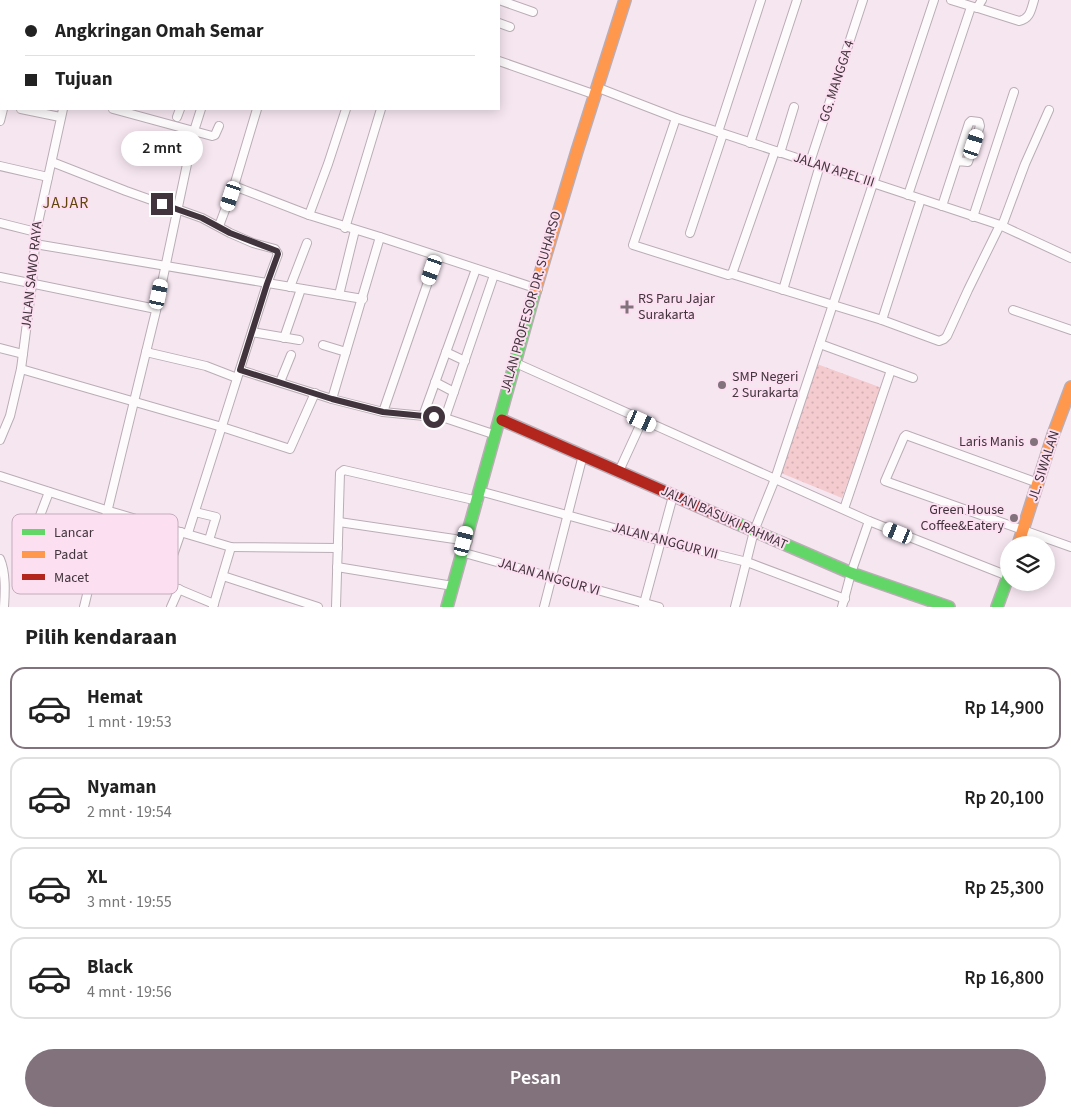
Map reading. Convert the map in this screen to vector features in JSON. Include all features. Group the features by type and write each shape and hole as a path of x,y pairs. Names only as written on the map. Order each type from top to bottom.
{"main road":[{"name":"JALAN PROFESOR DR. SUHARSO","path":"447,607 452,586 468,541 537,289 625,0"},
{"name":"JALAN PROFESOR DR. SUHARSO","path":"598,92 630,0"},
{"name":"JALAN PROFESOR DR. SUHARSO","path":"500,419 518,364 537,289"},
{"name":"JL. SIWALAN","path":"1021,536 1071,387"},
{"name":"JALAN BASUKI RAHMAT","path":"500,419 851,573 949,607"},
{"name":"JALAN PROFESOR DR. SUHARSO","path":"453,607 468,554 468,541"},
{"path":"997,607 1002,591"}],"street":[{"path":"500,0 533,12"},
{"path":"690,234 761,0"},
{"path":"750,143 797,0"},
{"name":"GG. MANGGA 4","path":"810,162 863,0"},
{"path":"735,607 754,531 775,479 832,305 875,183 934,0"},
{"path":"951,0 1019,20 1029,16 1034,0"},
{"path":"908,195 975,8 982,0"},
{"path":"500,23 510,27"},
{"name":"JALAN APEL III","path":"500,61 973,216 1001,226 1071,258"},
{"path":"973,216 1014,92"},
{"path":"732,274 794,107"},
{"path":"31,110 62,113"},
{"path":"117,110 213,136 219,126"},
{"path":"107,514 166,265 194,131 201,110"},
{"path":"219,226 234,186 257,110"},
{"path":"308,215 328,164 346,110"},
{"path":"345,228 381,110"},
{"path":"676,118 633,245 882,320 935,340 944,339 947,336 1001,226 1025,164 1049,110"},
{"name":"JALAN SAWO RAYA","path":"0,440 10,416 21,369 32,284 36,232 62,113"},
{"path":"942,206 969,122 979,122 980,126 968,162 957,161"},
{"path":"52,162 219,226 253,243 277,251 278,254 195,512 178,545"},
{"path":"783,290 820,165"},
{"path":"0,166 48,177"},
{"path":"234,186 345,228 380,237 537,289"},
{"path":"882,320 920,202"},
{"path":"0,223 36,232"},
{"path":"339,295 355,230"},
{"path":"332,399 380,237"},
{"path":"290,287 307,242"},
{"path":"35,244 362,299"},
{"path":"383,412 437,256"},
{"path":"423,416 476,269"},
{"path":"445,418 494,275"},
{"path":"0,277 156,308"},
{"path":"284,338 301,289"},
{"path":"1012,310 1071,330"},
{"path":"252,332 298,340"},
{"path":"820,344 913,378"},
{"path":"323,346 346,352"},
{"path":"0,348 23,354"},
{"path":"146,352 280,382 332,399 383,412 445,418 496,434"},
{"path":"446,352 465,360"},
{"path":"280,382 291,355"},
{"path":"518,364 869,521 1000,572"},
{"path":"21,369 222,427 290,449 315,393"},
{"path":"844,509 892,370"},
{"path":"435,382 454,392"},
{"path":"619,471 642,421"},
{"path":"1038,484 906,435 896,453 885,481 1071,547"},
{"path":"544,607 584,455"},
{"name":"JALAN ANGGUR VII","path":"339,522 340,473 344,470 567,516 747,562 844,603"},
{"path":"0,476 119,514"},
{"path":"41,514 49,492"},
{"path":"644,605 673,496"},
{"path":"195,512 216,517 209,540"},
{"path":"844,603 851,573 869,521"},
{"path":"336,607 339,522 468,541"},
{"path":"178,530 231,547 338,548"},
{"path":"179,589 213,606 231,547"},
{"name":"JALAN ANGGUR VI","path":"468,554 644,605 659,607"},
{"path":"0,559 4,584 4,607"},
{"path":"337,567 452,586"},
{"path":"223,576 296,604 318,607"},
{"path":"84,607 87,594"},
{"path":"171,607 177,594"}],"shaded area":[{"path":"817,364 882,388 842,498 781,473"}],"traffic: fast":[{"path":"447,607 535,291"},
{"path":"736,523 851,573 949,607"},
{"path":"997,607 1003,591"}],"traffic: slow":[{"path":"535,291 625,0"},
{"path":"1021,536 1053,435 1071,387"}],"traffic: jam":[{"path":"502,420 736,523"}],"place":[{"name":"RS Paru Jajar Surakarta","path":"627,307"},
{"name":"SMP Negeri 2 Surakarta","path":"722,385"},
{"name":"Laris Manis","path":"1034,442"},
{"name":"Green House Coffee&Eatery","path":"1014,518"}],"district":[{"name":"JAJAR","path":"66,203"}],"route":[{"path":"162,204 202,218 230,233 277,251 278,254 240,370 358,406 383,412 434,417"}]}
